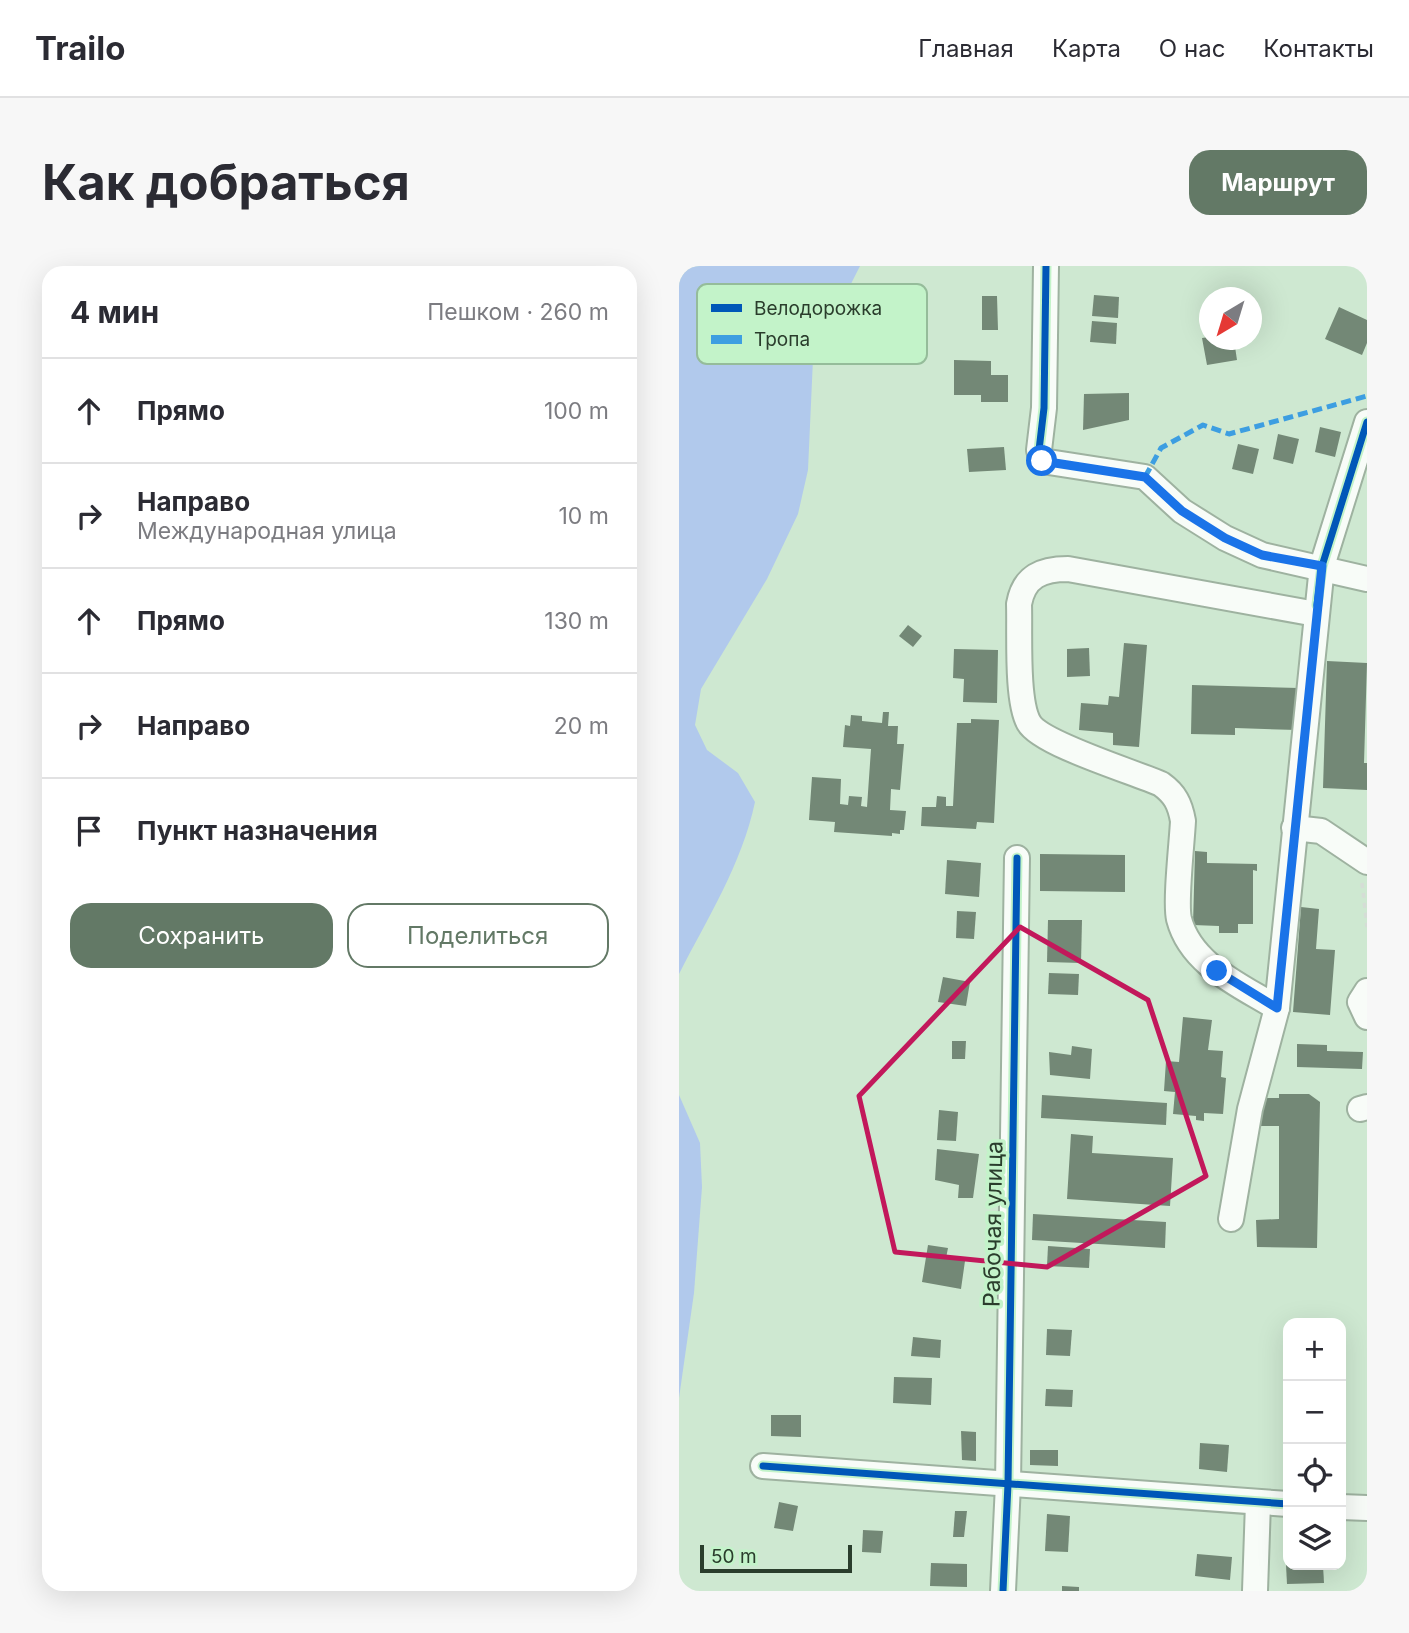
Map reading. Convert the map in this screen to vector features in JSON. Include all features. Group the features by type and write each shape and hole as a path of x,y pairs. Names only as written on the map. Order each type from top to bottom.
{"street":[{"path":"1047,266 1044,408 1039,450 1042,461 1145,477 1182,511 1225,538 1262,555 1322,566 1367,579"},
{"path":"1231,1219 1250,1109 1277,1008 1322,566 1367,422"},
{"path":"1277,1008 1217,971 1202,960 1191,945 1179,918 1183,821 1180,806 1172,792 1161,784 1045,738 1027,720 1023,702 1019,604 1022,589 1031,577 1048,569 1068,569 1316,609"},
{"path":"1294,828 1321,831 1363,860"},
{"name":"Рабочая улица","path":"1003,1591 1008,1484 1017,858"},
{"path":"1367,991 1360,1006 1367,1017"},
{"path":"763,1465 1283,1504"},
{"path":"1255,1591 1258,1503"},
{"path":"1346,1507 1367,1508"}],"path":[{"path":"1363,860 1367,927"}],"highlighted area":[{"path":"1020,927 1148,1000 1206,1176 1047,1267 895,1252 859,1096"}],"water":[{"path":"679,266 860,266 851,284 697,284 697,364 813,364 808,470 798,514 767,579 701,689 695,725 707,750 738,773 755,802 733,869 679,974"},
{"path":"679,1095 700,1143 702,1187 694,1293 679,1398"}],"building":[{"path":"1094,295 1119,297 1118,318 1092,316"},
{"path":"982,296 997,296 998,330 982,330"},
{"path":"1339,307 1367,320 1367,343 1362,355 1325,339"},
{"path":"1092,321 1117,323 1116,344 1090,342"},
{"path":"1204,350 1236,350 1237,360 1207,365"},
{"path":"954,360 991,361 991,375 1008,375 1008,402 981,402 981,395 954,395"},
{"path":"1129,393 1129,420 1083,430 1084,394"},
{"path":"1320,427 1341,432 1335,457 1315,452"},
{"path":"1278,434 1299,439 1293,464 1273,459"},
{"path":"1238,444 1259,449 1253,474 1232,469"},
{"path":"1004,447 1006,470 969,472 967,449"},
{"path":"908,625 922,636 913,647 899,636"},
{"path":"1124,643 1147,645 1139,747 1113,745 1113,733 1079,730 1081,703 1108,705 1109,696 1119,697"},
{"path":"1089,648 1090,676 1067,677 1067,649"},
{"path":"954,649 998,650 997,703 963,702 964,679 953,678"},
{"path":"1327,661 1367,663 1364,763 1367,763 1367,790 1323,788"},
{"path":"1192,685 1298,688 1297,730 1235,728 1235,735 1191,734"},
{"path":"883,712 889,712 888,726 898,726 897,744 904,744 900,790 891,789 890,810 906,811 904,830 900,830 900,834 892,833 892,836 834,832 835,822 809,820 812,777 841,779 840,804 848,805 849,796 862,797 861,806 867,807 871,749 843,747 845,725 850,726 851,715 862,716 862,721 882,723"},
{"path":"971,719 999,720 994,823 977,822 976,829 921,826 922,807 936,807 937,796 946,797 946,806 953,806 957,723 971,723"},
{"path":"1195,851 1207,852 1207,863 1257,864 1257,871 1253,870 1253,924 1238,924 1238,933 1219,933 1219,926 1193,925"},
{"path":"1040,854 1125,855 1125,892 1040,891"},
{"path":"947,860 981,863 979,897 945,894"},
{"path":"1301,907 1319,909 1316,949 1335,950 1330,1015 1293,1012"},
{"path":"957,911 976,912 974,939 956,938"},
{"path":"1048,920 1082,920 1081,963 1047,962"},
{"path":"1049,973 1079,974 1078,995 1048,994"},
{"path":"943,977 970,982 966,1006 938,1002"},
{"path":"1183,1017 1212,1020 1208,1050 1223,1051 1221,1077 1226,1078 1223,1114 1204,1113 1204,1121 1196,1120 1196,1116 1173,1114 1175,1092 1164,1091 1166,1061 1179,1062"},
{"path":"952,1041 966,1041 965,1059 952,1059"},
{"path":"1297,1044 1327,1045 1327,1051 1363,1052 1362,1069 1297,1067"},
{"path":"1072,1046 1092,1049 1090,1079 1050,1075 1049,1052 1071,1055"},
{"path":"1279,1094 1309,1094 1320,1102 1317,1248 1257,1247 1256,1220 1279,1219 1279,1126 1260,1126 1261,1098 1279,1098"},
{"path":"1042,1095 1167,1103 1166,1125 1041,1118"},
{"path":"939,1110 958,1112 956,1141 937,1140"},
{"path":"1071,1134 1093,1136 1092,1153 1173,1158 1170,1206 1067,1199"},
{"path":"937,1149 979,1154 973,1198 958,1198 959,1185 935,1180"},
{"path":"1033,1214 1166,1222 1165,1248 1032,1240"},
{"path":"928,1245 948,1248 946,1258 965,1261 961,1289 922,1282"},
{"path":"1048,1246 1090,1249 1089,1268 1047,1266"},
{"path":"1047,1329 1072,1330 1070,1356 1046,1355"},
{"path":"913,1337 941,1340 940,1358 911,1356"},
{"path":"894,1377 932,1378 931,1405 893,1403"},
{"path":"1046,1389 1073,1390 1072,1407 1045,1406"},
{"path":"771,1415 801,1415 801,1437 771,1436"},
{"path":"961,1431 976,1432 976,1461 962,1460"},
{"path":"1200,1443 1229,1445 1227,1472 1199,1469"},
{"path":"1030,1450 1058,1450 1058,1466 1030,1465"},
{"path":"779,1502 798,1506 793,1531 774,1528"},
{"path":"955,1511 967,1511 964,1537 953,1537"},
{"path":"1047,1514 1070,1516 1068,1552 1045,1551"},
{"path":"863,1530 883,1531 881,1553 862,1552"},
{"path":"1197,1554 1232,1557 1230,1580 1195,1576"},
{"path":"931,1563 967,1564 967,1587 930,1586"},
{"path":"1286,1570 1323,1570 1324,1583 1287,1584"},
{"path":"1062,1586 1079,1587 1079,1591 1062,1591"}],"marked path":[{"path":"1145,477 1161,448 1203,425 1229,434 1367,396"}],"cycle path":[{"path":"1042,461 1039,450 1044,408 1046,266"},
{"path":"1317,605 1322,566 1367,422"},
{"path":"1003,1591 1008,1484 1017,858"},
{"path":"763,1466 1283,1504"}],"route":[{"path":"1042,461 1047,464 1145,477 1182,511 1225,538 1262,555 1322,566 1277,1008 1217,971"}]}
